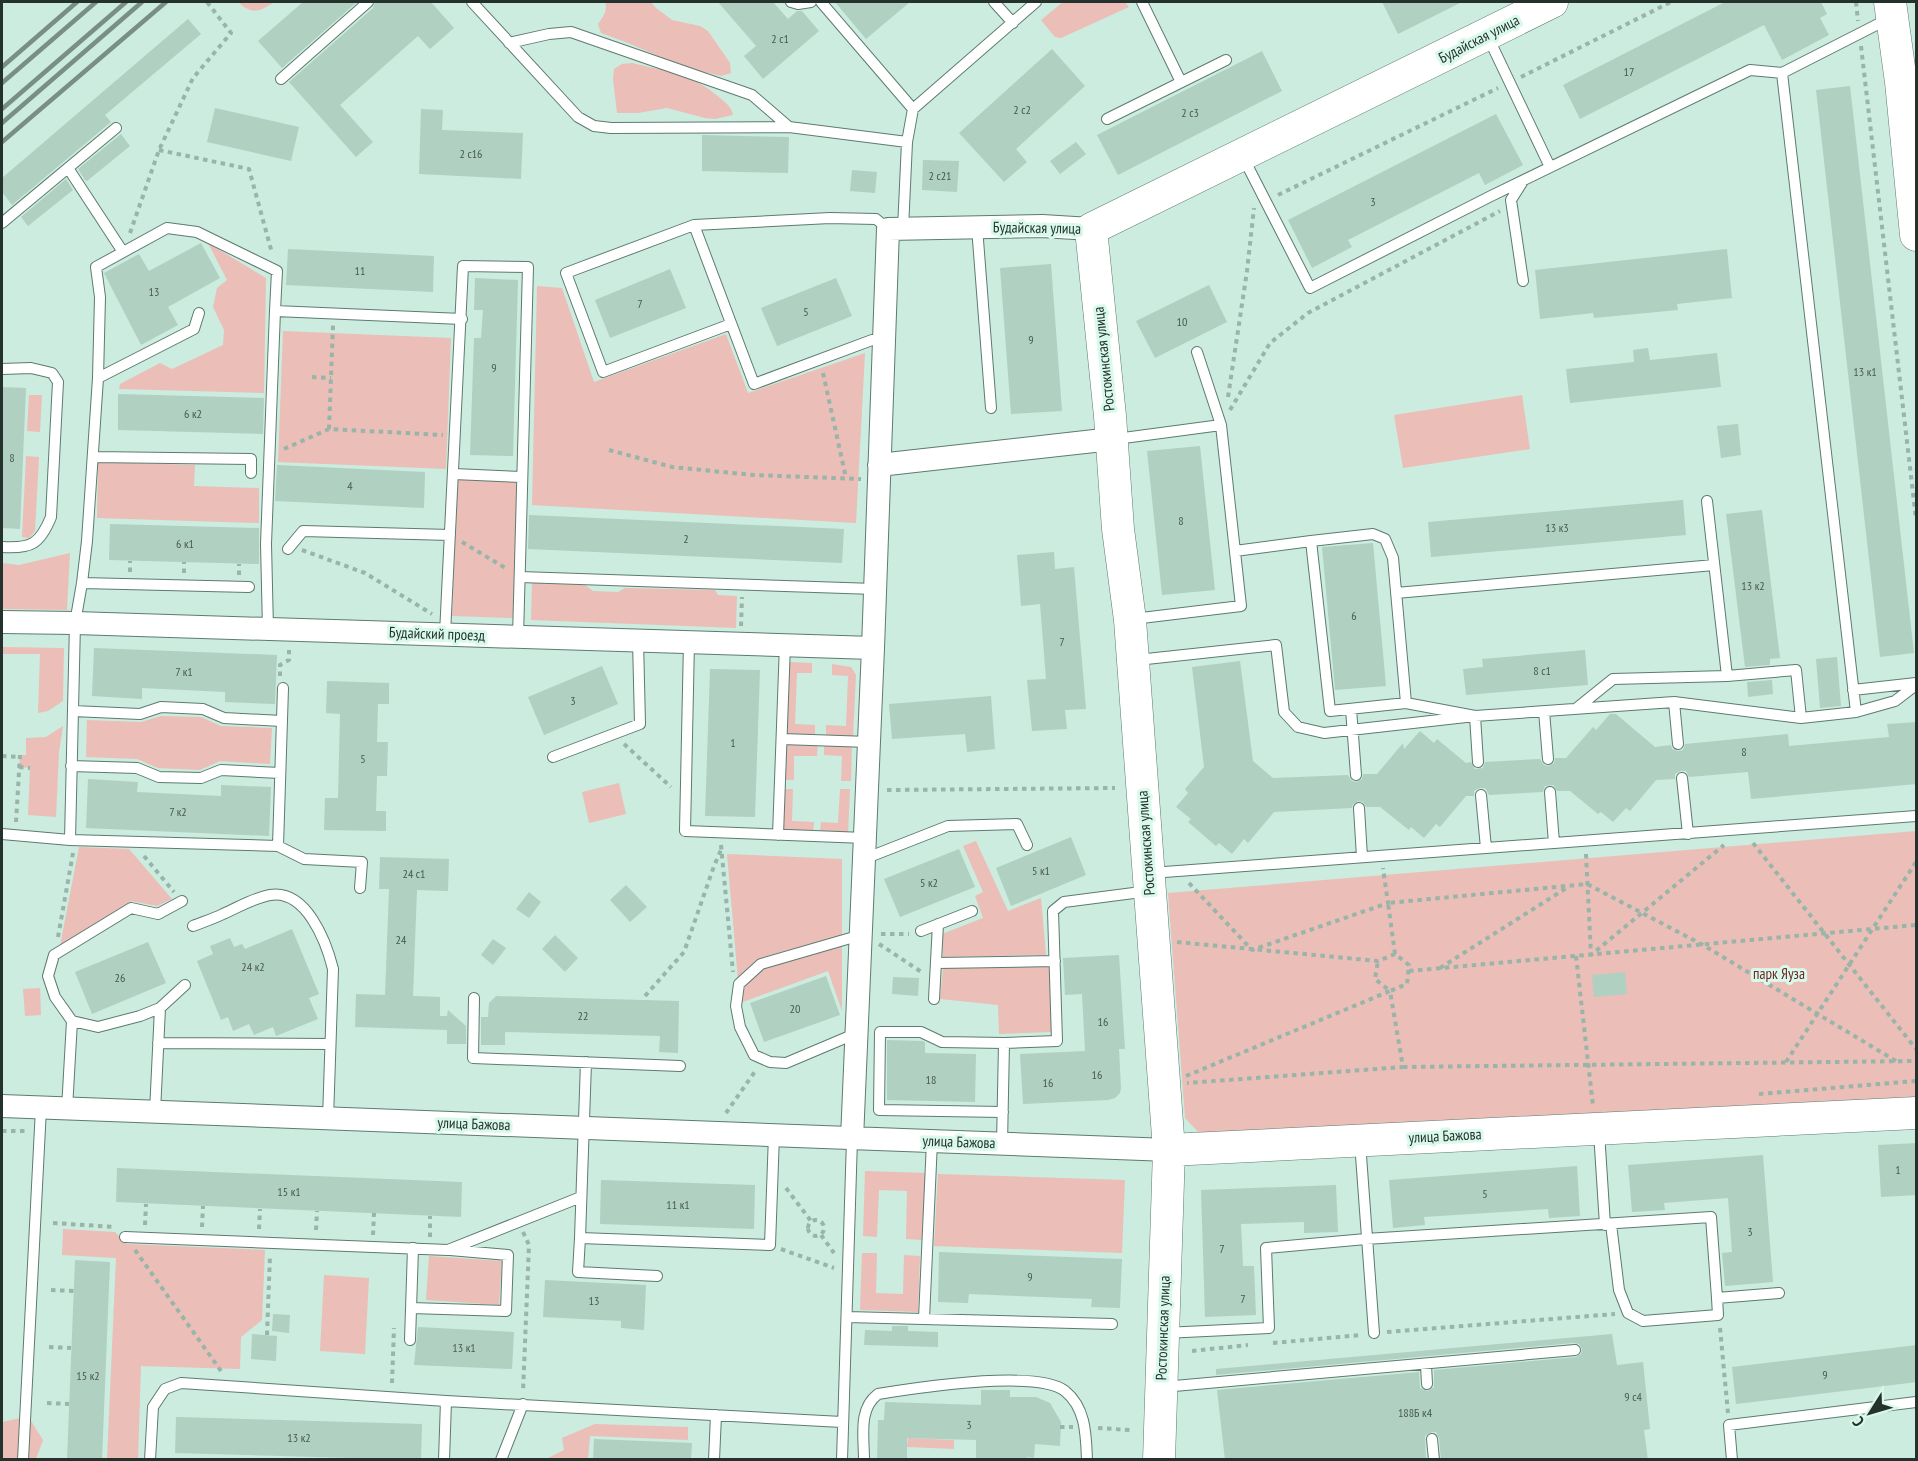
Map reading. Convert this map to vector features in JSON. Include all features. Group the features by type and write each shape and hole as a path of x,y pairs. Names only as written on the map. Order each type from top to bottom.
{"street":[{"name":"Будайская улица","path":"896,229 1042,226 1091,229 1552,2"},
{"path":"1891,9 1905,81 1917,235"},
{"path":"852,1138 857,1033 867,936 865,848 875,589 872,472 896,229"},
{"name":"Ростокинская улица","path":"1091,229 1112,439 1118,529 1159,879 1169,1150 1159,1460"},
{"path":"872,472 1112,439"},
{"name":"Будайский проезд","path":"2,622 279,629 445,628 518,637 873,648"},
{"name":"улица Бажова","path":"2,1106 1169,1150 1360,1140 1596,1118 1917,1113"}],"lane":[{"path":"281,79 368,2"},
{"path":"472,2 578,117 594,126 611,128 789,127 907,142"},
{"path":"791,2 798,4 812,2"},
{"path":"821,2 913,109"},
{"path":"994,2 1013,23"},
{"path":"731,324 603,372 566,273 694,225 830,218 876,219 896,229 913,109 1036,2"},
{"path":"1142,2 1181,82"},
{"path":"1242,155 1310,288 1550,167 1750,70 1782,73 1859,33 1891,9"},
{"path":"509,43 549,34 571,32 752,95 789,127"},
{"path":"1486,35 1550,167"},
{"path":"1107,119 1226,60"},
{"path":"1782,73 1856,712"},
{"path":"2,223 116,128"},
{"path":"68,168 123,252"},
{"path":"1523,181 1511,200 1524,281"},
{"path":"694,225 754,384 872,340 884,340"},
{"path":"977,227 992,408"},
{"path":"72,840 71,766 75,623 82,583 98,378 100,297 96,267 167,228 197,232 277,271 266,544 279,629"},
{"path":"445,628 463,266 528,267 518,637"},
{"path":"275,311 462,319"},
{"path":"98,378 194,329 199,313"},
{"path":"1130,620 1241,606 1222,423 1197,352"},
{"path":"2,369 32,368 52,373 58,382 51,517 44,534 33,544 15,548 2,547"},
{"path":"1112,439 1222,423"},
{"path":"93,457 251,459 251,473"},
{"path":"454,474 522,477"},
{"path":"1707,501 1727,676"},
{"path":"289,547 303,531 450,535"},
{"path":"1235,551 1373,534 1385,539 1393,558 1406,703"},
{"path":"1311,541 1330,711 1406,703 1474,716"},
{"path":"1396,593 1714,565"},
{"path":"520,577 875,589"},
{"path":"82,583 249,587"},
{"path":"553,757 640,724 638,640"},
{"path":"689,642 685,831 778,835 865,848 948,826 1017,824 1027,845"},
{"path":"778,835 785,644"},
{"path":"1133,660 1276,645 1284,712 1298,727 1324,733 1474,716 1674,702 1801,718 1856,712 1895,701 1917,684"},
{"path":"1576,708 1613,679 1727,676 1796,670 1801,718"},
{"path":"1853,690 1917,684"},
{"path":"278,846 284,688"},
{"path":"1674,702 1678,744"},
{"path":"73,711 140,714 161,707 203,710 224,718 282,720"},
{"path":"1352,709 1356,775"},
{"path":"1544,711 1548,759"},
{"path":"1474,716 1479,762"},
{"path":"782,739 869,742"},
{"path":"71,766 137,768 159,777 201,778 221,770 280,774"},
{"path":"1682,778 1688,834"},
{"path":"1550,792 1554,843"},
{"path":"1481,795 1486,848"},
{"path":"1359,808 1362,858"},
{"path":"1002,1112 879,1110 880,1032 921,1032 942,1042 1057,1041 1053,911 1064,902 1159,879 1381,856 1917,816"},
{"path":"2,834 72,840 278,846 304,859 362,862 360,888"},
{"path":"193,926 256,898 273,894 289,897 307,909 328,947 333,969 328,1119"},
{"path":"67,1109 72,1021 55,997 48,976 54,955 131,908 158,914 182,901"},
{"path":"921,931 972,911"},
{"path":"934,999 938,924"},
{"path":"857,1033 786,1063 770,1062 754,1055 740,1027 736,1006 739,984 761,964 867,936"},
{"path":"937,963 1054,961"},
{"path":"72,1021 98,1028 140,1016 160,1008 185,985"},
{"path":"474,998 473,1058 680,1066"},
{"path":"155,1112 160,1008"},
{"path":"158,1042 330,1044"},
{"path":"1002,1144 1004,1043"},
{"path":"586,1062 578,1272 657,1276"},
{"path":"23,1460 41,1108"},
{"path":"1162,1333 1269,1329 1266,1248 1366,1239 1608,1225 1711,1217 1718,1315 1644,1321 1628,1313 1619,1290 1608,1225 1596,1118"},
{"path":"580,1238 770,1245 774,1135"},
{"path":"842,1460 852,1138"},
{"path":"1360,1140 1374,1334"},
{"path":"924,1319 932,1141"},
{"path":"448,1250 581,1197"},
{"path":"125,1233 508,1255 506,1311 411,1308"},
{"path":"410,1340 413,1248"},
{"path":"1717,1298 1779,1293"},
{"path":"847,1317 1112,1324"},
{"path":"1161,1387 1575,1350"},
{"path":"1426,1365 1427,1384"},
{"path":"864,1460 864,1412 869,1400 878,1394 998,1380 1031,1381 1064,1390 1077,1404 1085,1427 1087,1460"},
{"path":"150,1460 153,1407 165,1389 181,1383 446,1401 842,1422"},
{"path":"444,1460 446,1401"},
{"path":"1732,1460 1729,1425 1917,1402"},
{"path":"501,1460 523,1404"},
{"path":"714,1460 716,1415"},
{"path":"1432,1439 1434,1460"}],"path":[{"path":"123,252 159,150 193,78 231,33 207,2"},
{"path":"1222,423 1246,282 1254,206 1671,2"},
{"path":"1856,2 1917,519"},
{"path":"159,150 249,169 277,271"},
{"path":"1222,423 1270,343 1308,313 1499,212 1511,200"},
{"path":"329,429 334,314"},
{"path":"819,360 846,478"},
{"path":"312,377 331,378"},
{"path":"270,454 329,429 456,435"},
{"path":"609,450 672,466 753,475 846,478 872,472"},
{"path":"450,535 520,577"},
{"path":"289,547 365,573 445,628"},
{"path":"741,631 743,585"},
{"path":"279,629 289,660 280,665 279,680 284,688"},
{"path":"613,734 685,800"},
{"path":"2,756 20,756 17,822 9,822"},
{"path":"20,767 30,768"},
{"path":"877,790 1115,788"},
{"path":"1591,955 1742,830 1917,1049"},
{"path":"719,832 736,1006"},
{"path":"54,955 72,840"},
{"path":"1585,841 1591,955"},
{"path":"131,842 182,901"},
{"path":"645,996 684,952 721,850"},
{"path":"1185,1077 1407,984 1409,966 1395,954 1381,856"},
{"path":"1786,1062 1917,862"},
{"path":"1159,879 1252,950"},
{"path":"1252,950 1388,903 1587,884 1703,945 1896,1061"},
{"path":"1440,968 1571,886"},
{"path":"1409,971 1917,926"},
{"path":"867,936 904,935 921,931"},
{"path":"867,936 936,982"},
{"path":"1177,942 1378,961 1395,954"},
{"path":"1576,956 1596,1118"},
{"path":"1378,961 1376,979 1390,991 1403,1067"},
{"path":"725,1115 763,1059"},
{"path":"1186,1083 1403,1067 1917,1061"},
{"path":"773,1169 811,1221"},
{"path":"145,1229 146,1204"},
{"path":"202,1231 203,1206"},
{"path":"259,1232 260,1209"},
{"path":"316,1234 317,1211"},
{"path":"373,1236 374,1213"},
{"path":"430,1216 430,1238"},
{"path":"811,1221 823,1223 824,1232 821,1235 817,1237 809,1233 807,1229 811,1221"},
{"path":"518,1222 529,1245 523,1404"},
{"path":"53,1223 125,1233 231,1386"},
{"path":"267,1335 270,1243"},
{"path":"770,1245 849,1273"},
{"path":"51,1290 74,1291"},
{"path":"1272,1343 1628,1313"},
{"path":"1720,1333 1729,1425"},
{"path":"1192,1351 1249,1345"},
{"path":"49,1347 71,1348"},
{"path":"47,1403 69,1404"},
{"path":"1093,1428 1130,1430"}],"green space":[{"path":"238,2 274,2 256,11"},
{"path":"605,2 651,2 672,20 700,26 708,31 730,63 731,73 721,76 692,69 601,33 598,24 605,11"},
{"path":"1063,2 1125,2 1129,7 1061,38 1055,37 1041,20"},
{"path":"632,63 678,74 699,83 726,103 733,115 715,119 705,118 667,108 638,113 617,113 614,69 622,64"},
{"path":"208,243 266,278 264,393 119,389 120,384 160,363 172,369 223,345 224,330 213,307 217,288 227,280"},
{"path":"537,286 562,288 594,382 726,334 748,393 865,353 856,523 532,505"},
{"path":"283,331 451,338 446,469 278,462"},
{"path":"29,395 42,395 40,432 27,431"},
{"path":"1522,395 1530,449 1403,468 1394,415"},
{"path":"26,456 39,457 35,531 29,538 22,537"},
{"path":"98,462 195,465 194,486 259,488 259,523 97,518"},
{"path":"457,479 518,481 513,618 452,616"},
{"path":"70,553 67,610 2,609 2,563 19,565"},
{"path":"532,583 585,585 593,591 618,592 625,588 715,590 718,595 737,596 736,628 531,620"},
{"path":"2,647 64,648 63,701 48,711 38,713 40,654 2,654"},
{"path":"788,662 812,663 812,673 797,673 795,724 815,725 815,735 786,735"},
{"path":"832,664 851,667 856,675 853,737 826,736 826,725 846,726 848,676 832,675"},
{"path":"161,716 201,717 221,726 272,728 270,764 220,761 200,770 158,768 137,759 86,757 87,720 141,722"},
{"path":"63,726 59,752 56,817 28,815 30,768 19,767 20,755 26,755 26,738 46,737"},
{"path":"785,744 818,744 817,756 794,756 794,780 784,780"},
{"path":"824,744 852,745 851,781 841,781 842,756 824,755"},
{"path":"619,783 626,814 589,823 582,792"},
{"path":"784,789 793,789 792,821 814,822 813,832 782,831"},
{"path":"840,789 850,789 848,834 820,832 821,822 838,823"},
{"name":"парк Яуза","path":"1916,831 1916,1098 1200,1134 1185,1118 1168,893"},
{"path":"976,841 1008,911 1041,898 1046,955 943,957 942,934 983,918 975,896 983,892 963,846"},
{"path":"79,847 129,849 172,899 157,906 131,901 60,946"},
{"path":"727,854 842,859 842,1011 828,971 740,1003"},
{"path":"943,967 1050,967 1052,1032 999,1034 998,1005 940,999"},
{"path":"40,988 41,1015 25,1016 23,989"},
{"path":"865,1171 925,1173 922,1240 906,1239 907,1191 879,1190 877,1237 863,1236"},
{"path":"938,1174 1125,1180 1122,1253 934,1246"},
{"path":"63,1229 115,1232 127,1244 265,1250 262,1320 241,1337 240,1369 141,1366 138,1459 107,1459 116,1258 62,1255"},
{"path":"862,1253 877,1253 876,1293 903,1294 904,1255 920,1256 918,1312 860,1310"},
{"path":"429,1256 502,1261 499,1305 426,1300"},
{"path":"324,1275 369,1278 365,1354 320,1351"},
{"path":"21,1418 31,1421 43,1440 36,1459 2,1460 2,1422"},
{"path":"595,1424 688,1427 688,1440 590,1436 588,1459 546,1459 564,1450 562,1438"},
{"path":"908,1438 954,1440 954,1449 907,1447"}],"building":[{"path":"303,2 357,2 282,68 258,41"},
{"path":"375,2 431,2 454,28 430,49 418,36 340,105 373,142 356,157 289,82 373,8"},
{"path":"718,2 773,2 788,19 797,11 802,11 819,31 763,79 744,56 756,46"},
{"path":"835,2 910,2 866,39"},
{"path":"1382,2 1462,2 1398,34"},
{"path":"1725,2 1821,2 1827,14 1820,18 1829,35 1782,60 1764,25 1580,119 1563,85"},
{"path":"188,19 201,34 105,115 111,122 12,205 2,192 2,178"},
{"path":"1052,49 1085,86 1016,149 1027,162 1004,182 959,133"},
{"path":"1262,51 1282,91 1118,175 1097,135"},
{"path":"1850,86 1914,653 1880,657 1816,90"},
{"path":"215,108 299,127 291,161 207,142"},
{"path":"421,109 443,110 442,130 523,133 521,179 419,174"},
{"path":"1496,114 1523,165 1485,185 1479,173 1348,240 1352,247 1312,268 1288,220"},
{"path":"121,134 130,146 87,181 85,180 78,169"},
{"path":"702,135 789,137 788,173 702,171"},
{"path":"1076,142 1086,154 1060,174 1050,161"},
{"path":"923,160 959,161 957,192 922,190"},
{"path":"852,170 877,172 875,193 850,191"},
{"path":"66,179 73,190 28,226 21,217"},
{"path":"201,243 220,278 168,307 178,325 141,345 104,273 139,254 149,271"},
{"path":"288,249 434,256 433,292 286,285"},
{"path":"1727,249 1732,298 1677,304 1678,310 1594,318 1593,313 1540,319 1535,270"},
{"path":"1051,264 1062,411 1011,414 1000,268"},
{"path":"670,269 686,308 610,338 595,300"},
{"path":"475,278 518,280 513,456 470,455 474,338 481,338 483,310 474,310"},
{"path":"836,278 852,316 777,346 761,308"},
{"path":"1209,285 1227,322 1155,358 1136,321"},
{"path":"1648,348 1650,360 1717,353 1721,387 1570,403 1566,369 1634,362 1633,350"},
{"path":"2,387 26,388 20,529 2,528"},
{"path":"118,394 264,398 263,434 118,430"},
{"path":"1738,424 1741,455 1721,458 1717,426"},
{"path":"1200,446 1215,590 1162,595 1147,451"},
{"path":"277,465 425,472 424,508 275,501"},
{"path":"1683,500 1686,535 1431,557 1428,522"},
{"path":"1762,510 1780,658 1770,659 1770,665 1745,667 1726,514"},
{"path":"529,515 844,529 842,563 528,549"},
{"path":"110,524 259,528 259,564 109,560"},
{"path":"1373,543 1386,686 1335,690 1322,547"},
{"path":"1054,552 1055,569 1074,567 1086,709 1065,710 1067,729 1032,731 1027,680 1046,679 1040,604 1021,606 1017,555"},
{"path":"94,648 277,655 275,704 225,702 225,692 142,688 142,699 92,696"},
{"path":"1585,650 1588,685 1466,695 1463,669 1483,667 1482,659"},
{"path":"1837,657 1841,706 1820,708 1816,659"},
{"path":"1240,661 1253,761 1273,778 1348,775 1352,781 1357,782 1362,779 1363,774 1377,774 1403,743 1404,749 1420,731 1434,743 1437,739 1466,763 1471,762 1475,769 1483,768 1485,762 1540,759 1544,765 1549,766 1554,763 1555,758 1566,758 1593,727 1596,730 1610,714 1616,714 1655,747 1671,745 1672,749 1678,751 1683,750 1685,744 1788,734 1789,746 1889,737 1887,724 1917,722 1917,784 1751,799 1748,772 1689,777 1686,771 1681,771 1675,774 1675,779 1656,780 1630,811 1626,808 1613,822 1601,812 1598,814 1570,791 1557,791 1553,785 1545,786 1543,792 1489,795 1485,788 1480,788 1474,791 1474,796 1466,796 1440,827 1436,824 1424,838 1411,827 1409,830 1380,807 1366,807 1363,802 1358,801 1353,804 1352,808 1274,812 1248,843 1244,839 1232,854 1219,843 1216,846 1188,822 1191,819 1176,807 1188,793 1185,789 1204,767 1192,667"},
{"path":"602,666 618,704 544,735 528,697"},
{"path":"710,669 760,670 755,817 705,816"},
{"path":"1772,680 1773,694 1748,697 1747,682"},
{"path":"327,681 389,683 389,704 378,704 377,742 388,742 387,776 377,776 376,811 386,811 386,831 324,830 325,798 338,798 340,714 326,713"},
{"path":"991,696 995,749 967,752 965,734 892,739 889,704"},
{"path":"88,779 138,782 137,792 221,796 221,785 271,787 269,836 86,828"},
{"path":"1071,837 1086,875 1011,906 996,868"},
{"path":"959,849 975,887 900,917 884,879"},
{"path":"380,857 449,859 448,891 417,890 413,996 440,997 440,1016 447,1016 448,1010 466,1026 466,1044 447,1044 447,1030 355,1027 356,994 385,995 389,889 379,889"},
{"path":"626,885 647,907 630,922 610,900"},
{"path":"529,892 541,902 529,918 516,909"},
{"path":"292,929 319,994 309,998 318,1019 276,1036 273,1027 254,1035 249,1024 233,1031 228,1017 221,1020 197,961 213,954 210,946 230,938 234,947 242,944 245,949"},
{"path":"555,935 578,958 565,972 542,949"},
{"path":"493,939 506,948 493,965 481,955"},
{"path":"148,942 166,983 92,1014 75,972"},
{"path":"1119,955 1125,1049 1119,1049 1120,1093 1108,1100 1023,1104 1020,1054 1085,1051 1082,994 1065,995 1063,958"},
{"path":"1625,972 1627,994 1594,997 1592,975"},
{"path":"826,976 840,1015 764,1042 750,1003"},
{"path":"893,977 919,978 918,996 892,994"},
{"path":"496,996 679,1001 678,1053 659,1052 660,1036 505,1032 505,1045 481,1045 481,1017 488,1017 489,1003"},
{"path":"887,1040 925,1042 925,1053 976,1054 975,1102 887,1100"},
{"path":"1917,1143 1917,1195 1881,1197 1878,1145"},
{"path":"1763,1155 1773,1282 1725,1286 1722,1253 1732,1252 1728,1198 1664,1203 1665,1210 1632,1212 1628,1165"},
{"path":"1577,1166 1580,1216 1549,1218 1548,1209 1424,1217 1425,1225 1393,1228 1389,1180"},
{"path":"117,1168 462,1182 461,1217 116,1202"},
{"path":"601,1180 755,1185 754,1229 600,1224"},
{"path":"1336,1185 1338,1232 1304,1233 1304,1222 1241,1224 1243,1266 1254,1266 1256,1315 1205,1317 1201,1190"},
{"path":"939,1252 1122,1259 1120,1308 1091,1307 1092,1299 969,1294 968,1303 938,1302"},
{"path":"75,1260 110,1262 102,1460 67,1460"},
{"path":"545,1280 646,1285 644,1330 621,1328 621,1321 543,1317"},
{"path":"273,1314 290,1315 289,1333 272,1331"},
{"path":"892,1326 908,1326 908,1331 938,1332 938,1347 864,1345 865,1330 892,1331"},
{"path":"418,1327 514,1332 512,1369 414,1365"},
{"path":"252,1334 277,1336 276,1361 251,1359"},
{"path":"1612,1334 1617,1365 1643,1362 1650,1429 1644,1430 1648,1460 1441,1460 1439,1438 1436,1432 1432,1432 1425,1436 1426,1460 1225,1460 1217,1390 1419,1372 1420,1388 1428,1391 1434,1387 1434,1370 1576,1357 1581,1354 1582,1349 1579,1344 1574,1343 1216,1375 1216,1369"},
{"path":"1917,1345 1917,1382 1736,1404 1732,1367"},
{"path":"981,1390 1010,1390 1010,1397 1036,1397 1050,1403 1061,1422 1060,1446 1035,1444 1034,1458 1027,1457 1027,1460 976,1460 976,1440 907,1438 907,1460 877,1460 878,1420 884,1420 885,1402 981,1405"},
{"path":"176,1417 422,1424 421,1460 175,1453"},
{"path":"594,1439 692,1443 691,1460 593,1460"}],"railway":[{"path":"2,67 77,2"},
{"path":"2,83 96,2"},
{"path":"2,109 126,2"},
{"path":"2,123 142,2"},
{"path":"2,142 166,2"}]}
